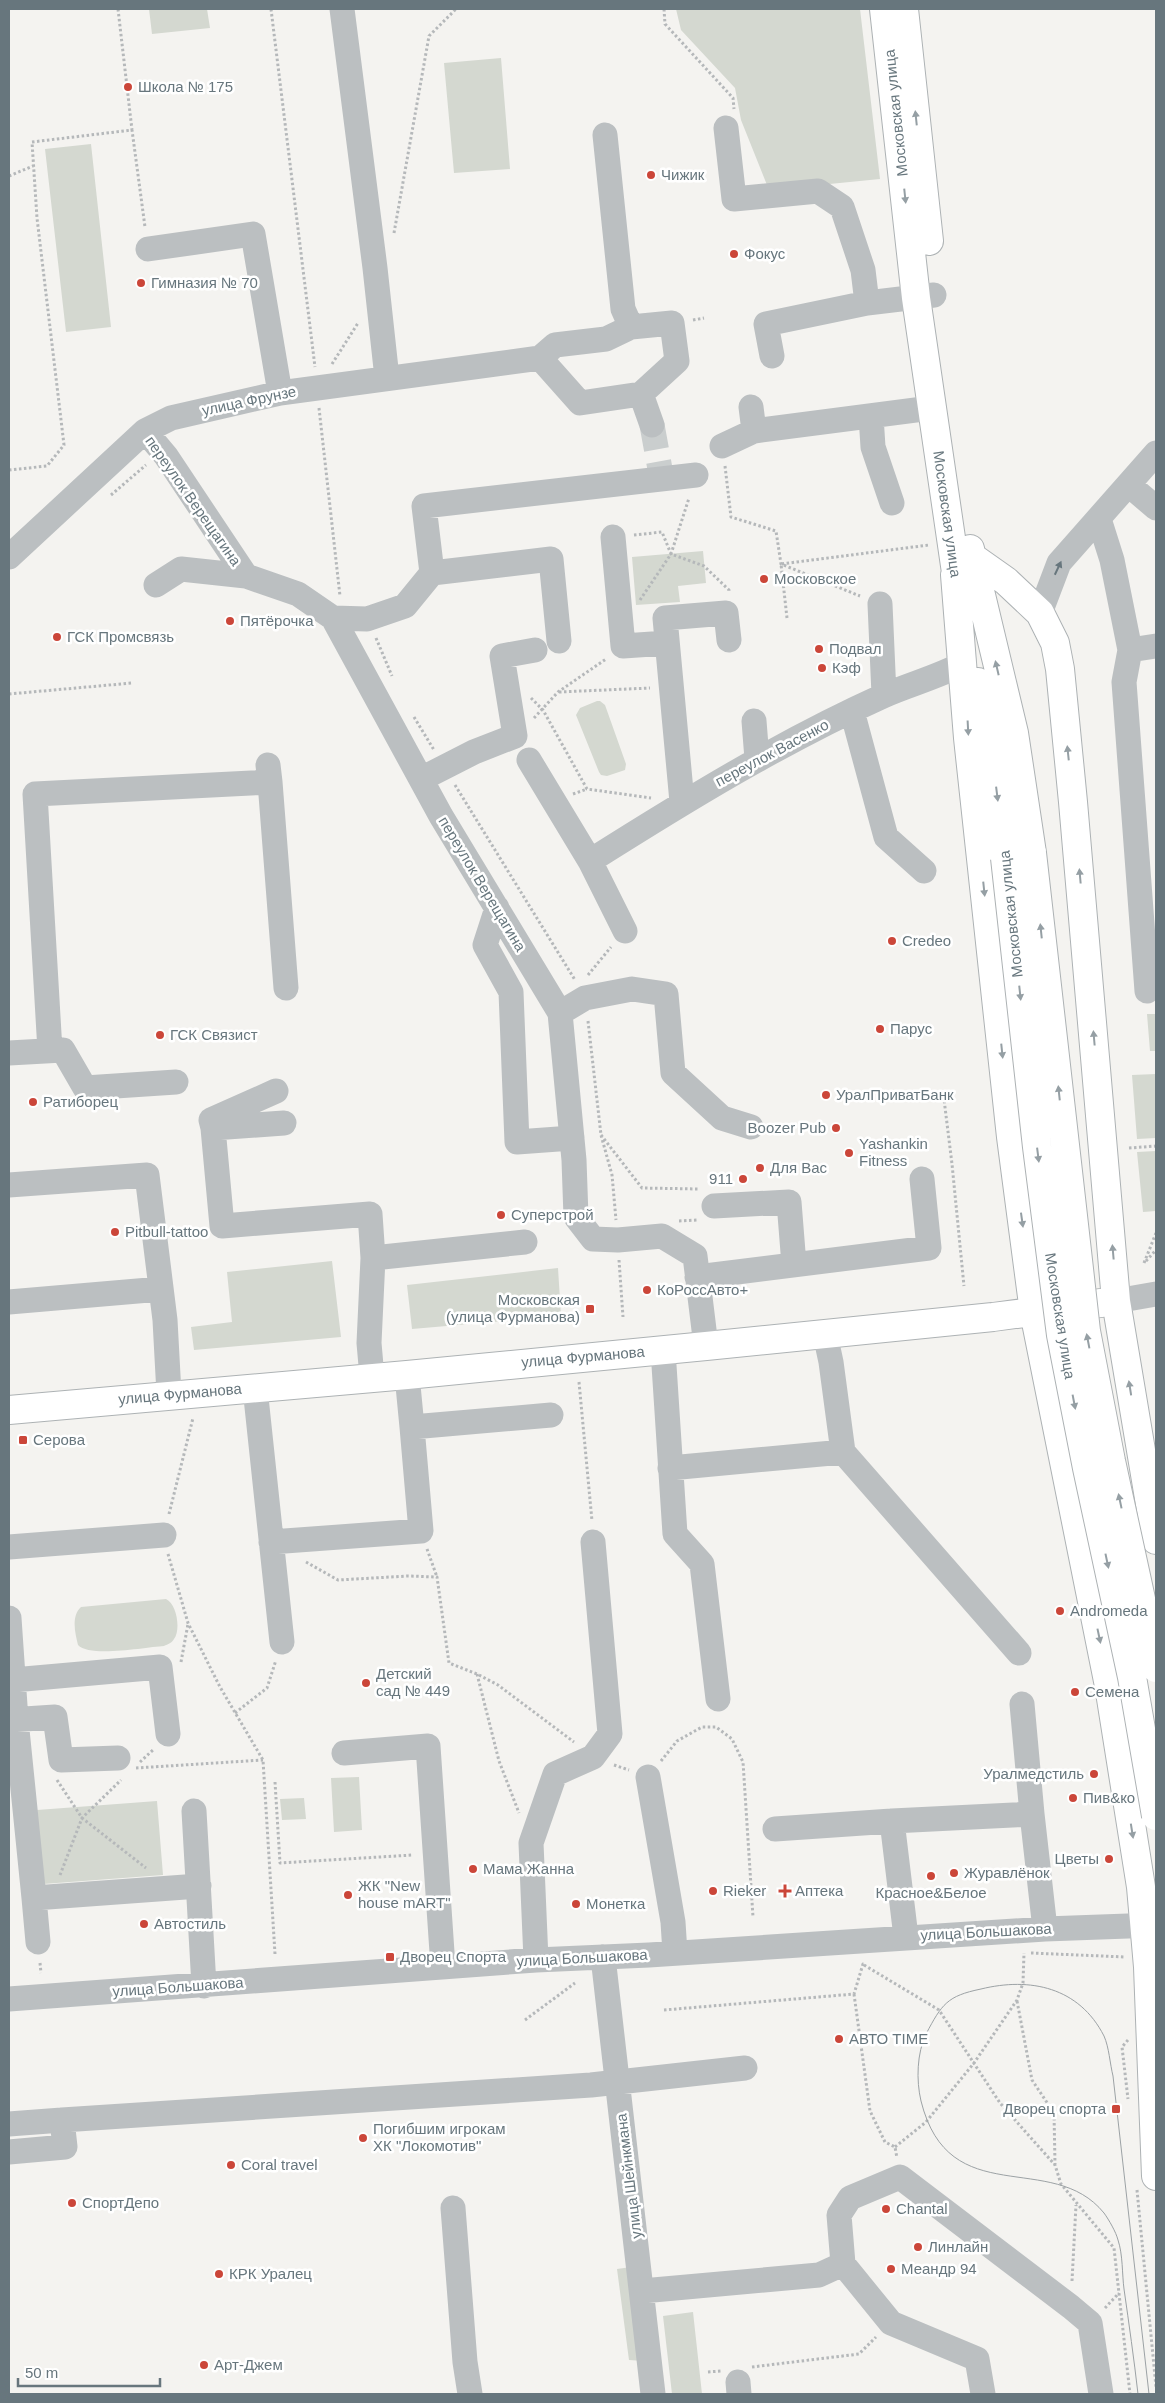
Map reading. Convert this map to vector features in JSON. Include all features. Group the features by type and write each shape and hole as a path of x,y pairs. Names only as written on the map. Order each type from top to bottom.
{"main road":[{"name":"Московская улица","path":"884,9 925,296 946,406 964,566 990,737 1005,858 1037,1147 1061,1335 1086,1468 1132,1677 1156,1816"},
{"name":"Московская улица","path":"904,9 925,296 931,408 964,566 1014,733 1032,853 1086,1331 1111,1461 1156,1668"},
{"path":"1156,1540 1116,1301 1060,669 1055,643 1040,613 1006,581 964,566 964,663 968,738 1009,1118 1034,1312 1109,1686 1141,1887 1150,1925 1156,2176"},
{"name":"улица Фурманова","path":"9,1410 169,1394 407,1375 706,1346 1034,1312 1116,1301"}],"street":[{"path":"342,9 376,268 386,378"},
{"path":"726,128 734,199 818,191 842,207 863,270 867,303"},
{"path":"605,136 623,309 631,327"},
{"path":"148,249 253,234 280,393"},
{"path":"772,356 766,324 867,303 925,296"},
{"path":"672,323 677,361 641,394 580,403 540,358 555,345 606,339 631,327 672,323"},
{"name":"улица Фрунзе","path":"9,557 145,431 171,418 280,393 540,358"},
{"path":"641,394 652,426"},
{"path":"751,407 754,431"},
{"path":"722,446 754,431 931,408"},
{"path":"871,416 873,447 892,503"},
{"name":"переулок Верещагина","path":"145,431 166,456 246,576 337,608 421,779 560,1013 572,1138 576,1216 593,1239 618,1240 662,1236 695,1256 706,1346"},
{"path":"1040,613 1059,563 1156,453"},
{"path":"432,573 424,506 661,474 696,475"},
{"path":"1129,485 1156,508"},
{"path":"1099,519 1112,560 1130,650 1124,682 1146,991"},
{"path":"613,537 623,646 667,642"},
{"path":"337,608 367,619 405,606 432,573 551,559 559,641"},
{"path":"156,585 181,569 246,576"},
{"path":"880,604 884,695"},
{"path":"682,802 665,618 726,613 729,640"},
{"path":"1130,650 1156,646"},
{"path":"421,779 474,752 515,736 502,656 535,650"},
{"name":"переулок Васенко","path":"590,861 682,802 757,759 884,695 945,673 964,663"},
{"path":"852,712 886,837 924,870"},
{"path":"754,720 757,759"},
{"path":"529,760 590,861 625,931"},
{"path":"50,1050 35,794 269,774 286,988"},
{"path":"497,908 485,945 512,992 517,1142 572,1138"},
{"path":"560,1013 585,998 632,989 666,994 674,1073 722,1118 751,1127"},
{"path":"9,1053 63,1050 85,1088 176,1082"},
{"path":"276,1090 211,1120 222,1226 370,1214 373,1258 369,1343 372,1377"},
{"path":"213,1128 284,1123"},
{"path":"9,1185 147,1175 161,1289 169,1394"},
{"path":"697,1277 929,1248 922,1179"},
{"path":"714,1206 789,1202 794,1266"},
{"path":"373,1258 525,1242"},
{"path":"9,1302 161,1289"},
{"name":"улица Фурманова","path":"1116,1301 1156,1294"},
{"path":"824,1334 831,1362 843,1452 1019,1652"},
{"path":"663,1350 676,1534 702,1564 718,1699"},
{"path":"271,1542 421,1532 407,1375"},
{"path":"255,1388 282,1642"},
{"path":"412,1427 551,1414"},
{"path":"670,1468 843,1452"},
{"path":"9,1547 164,1535"},
{"path":"536,1960 531,1843 555,1774 593,1757 610,1734 593,1542"},
{"path":"9,1618 13,1680 12,1720 43,1897 38,1942"},
{"path":"13,1680 160,1667 168,1734"},
{"path":"1022,1704 1045,1929"},
{"path":"12,1720 55,1717 61,1760 123,1766"},
{"path":"344,1753 428,1746 425,1804 443,1967"},
{"path":"648,1777 674,1922 675,1953"},
{"path":"194,1811 204,1986"},
{"path":"775,1829 1032,1814"},
{"path":"892,1821 906,1937"},
{"path":"43,1897 199,1886"},
{"name":"улица Большакова","path":"9,1999 536,1960 1045,1929 1150,1925"},
{"name":"улица Шейнкмана","path":"603,1957 642,2290 646,2393"},
{"path":"9,2124 617,2082 745,2068"},
{"path":"9,2152 65,2147 62,2120"},
{"path":"983,2394 977,2360 891,2323 843,2264 839,2215 850,2198 900,2178 1071,2307 1090,2323 1101,2394"},
{"path":"453,2208 465,2362 470,2394"},
{"path":"642,2290 819,2275 843,2264"}],"path":[{"path":"118,9 148,249"},
{"path":"271,9 291,156 317,387 337,608"},
{"path":"393,235 429,36 456,9"},
{"path":"664,9 665,24 733,98 734,114 726,128"},
{"path":"9,470 47,466 64,445 37,218 32,142 132,130"},
{"path":"9,176 33,166"},
{"path":"317,387 377,295"},
{"path":"722,446 731,517 776,532 787,618"},
{"path":"613,537 662,532 671,554 704,566 728,590 729,605 726,613"},
{"path":"781,564 930,545"},
{"path":"781,564 880,604"},
{"path":"9,694 132,683"},
{"path":"558,692 671,687"},
{"path":"530,697 542,710 587,789 682,802"},
{"path":"411,712 436,754"},
{"path":"584,980 625,931"},
{"path":"943,1091 964,1286"},
{"path":"601,1135 642,1188 703,1190 714,1206"},
{"path":"1129,1148 1156,1146"},
{"path":"1156,1233 1144,1263 1156,1250"},
{"path":"618,1240 623,1317"},
{"path":"579,1382 593,1542"},
{"path":"193,1418 164,1535 175,1583 188,1623 235,1713 263,1760 275,1954"},
{"path":"421,1532 437,1577 449,1663 476,1674 498,1686 593,1757 648,1777 677,1741 690,1732 702,1727 716,1727 732,1739 743,1762 753,1917"},
{"path":"305,1561 338,1580 408,1576 437,1577"},
{"path":"180,1670 188,1623"},
{"path":"235,1713 267,1688 282,1642"},
{"path":"476,1674 499,1761 531,1843"},
{"path":"168,1734 134,1768 263,1760"},
{"path":"43,1897 82,1818 123,1766"},
{"path":"54,1776 82,1818 171,1888"},
{"path":"275,1782 280,1863 413,1854 413,1864"},
{"path":"38,1942 41,1973"},
{"path":"895,2147 926,2122 974,2063 1017,2000 1023,1983 1024,1953"},
{"path":"1015,1954 1129,1957"},
{"path":"863,1964 939,2010 1000,2103 1055,2165"},
{"path":"863,1964 873,1964"},
{"path":"863,1964 854,1994 870,2111 885,2142 895,2147"},
{"path":"524,2020 575,1983"},
{"path":"664,2010 854,1994"},
{"path":"1017,2000 1032,2080 1054,2113 1055,2165 1061,2184 1114,2248 1130,2394"},
{"path":"895,2147 900,2178"},
{"path":"1138,2203 1156,2387"},
{"path":"1071,2307 1076,2204"},
{"path":"708,2372 738,2378 859,2354 891,2323"}],"shaded area":[{"path":"149,9 207,9 210,28 152,34"},
{"path":"676,9 860,9 880,179 769,190 741,120 735,88 681,30"},
{"path":"501,58 510,169 454,173 444,63"},
{"path":"91,144 111,327 66,332 45,149"},
{"path":"703,551 706,583 678,586 680,602 636,605 632,557"},
{"path":"597,701 605,705 626,764 625,770 607,776 601,775 599,772 576,715 580,708"},
{"path":"1147,1014 1156,1014 1156,1051 1150,1051"},
{"path":"1156,1074 1156,1138 1137,1139 1132,1075"},
{"path":"1156,1151 1156,1211 1143,1212 1137,1152"},
{"path":"332,1261 341,1337 194,1350 191,1327 232,1322 227,1272"},
{"path":"558,1268 561,1316 412,1329 407,1285"},
{"path":"166,1599 173,1606 177,1618 176,1635 168,1644 132,1650 106,1651 84,1649 78,1645 75,1620 81,1607"},
{"path":"359,1777 362,1830 334,1832 331,1778"},
{"path":"304,1798 306,1819 282,1820 280,1799"},
{"path":"157,1801 163,1875 43,1884 37,1810"},
{"path":"631,2267 644,2361 629,2360 617,2269"},
{"path":"693,2312 702,2394 672,2394 663,2316"}],"tunnel":[{"path":"652,425 660,469"}],"tram line":[{"path":"1138,2394 1120,2246 1116,2233 1104,2213 1082,2194 1057,2184 977,2169 954,2157 935,2135 921,2101 918,2084 919,2058 926,2034 941,2008 953,1998 981,1989 1017,1984 1052,1990 1067,1996 1081,2006 1094,2019 1106,2040 1113,2076 1149,2394"}],"place":[{"name":"Школа № 175","path":"128,87"},
{"name":"Чижик","path":"651,175"},
{"name":"Фокус","path":"734,254"},
{"name":"Гимназия № 70","path":"141,283"},
{"name":"Московское","path":"764,579"},
{"name":"Пятёрочка","path":"230,621"},
{"name":"ГСК Промсвязь","path":"57,637"},
{"name":"Подвал","path":"819,649"},
{"name":"Кэф","path":"822,668"},
{"name":"Credeo","path":"892,941"},
{"name":"Парус","path":"880,1029"},
{"name":"ГСК Связист","path":"160,1035"},
{"name":"УралПриватБанк","path":"826,1095"},
{"name":"Ратиборец","path":"33,1102"},
{"name":"Boozer Pub","path":"836,1128"},
{"name":"Yashankin Fitness","path":"849,1153"},
{"name":"Для Вас","path":"760,1168"},
{"name":"911","path":"743,1179"},
{"name":"Суперстрой","path":"501,1215"},
{"name":"Pitbull-tattoo","path":"115,1232"},
{"name":"КоРоссАвто+","path":"647,1290"},
{"name":"Московская (улица Фурманова)","path":"590,1309"},
{"name":"Серова","path":"23,1440"},
{"name":"Andromeda","path":"1060,1611"},
{"name":"Детский сад № 449","path":"366,1683"},
{"name":"Семена","path":"1075,1692"},
{"name":"Уралмедстиль","path":"1094,1774"},
{"name":"Пив&ко","path":"1073,1798"},
{"name":"Цветы","path":"1109,1859"},
{"name":"Мама Жанна","path":"473,1869"},
{"name":"Журавлёнок","path":"954,1873"},
{"name":"Красное&Белое","path":"931,1876"},
{"name":"Rieker","path":"713,1891"},
{"name":"Аптека","path":"785,1891"},
{"name":"ЖК \"New house mART\"","path":"348,1895"},
{"name":"Монетка","path":"576,1904"},
{"name":"Автостиль","path":"144,1924"},
{"name":"Дворец Спорта","path":"390,1957"},
{"name":"АВТО TIME","path":"839,2039"},
{"name":"Дворец спорта","path":"1116,2109"},
{"name":"Погибшим игрокам ХК \"Локомотив\"","path":"363,2138"},
{"name":"Coral travel","path":"231,2165"},
{"name":"СпортДепо","path":"72,2203"},
{"name":"Chantal","path":"886,2209"},
{"name":"Линлайн","path":"918,2247"},
{"name":"Меандр 94","path":"891,2269"},
{"name":"КРК Уралец","path":"219,2274"},
{"name":"Арт-Джем","path":"204,2365"}]}
